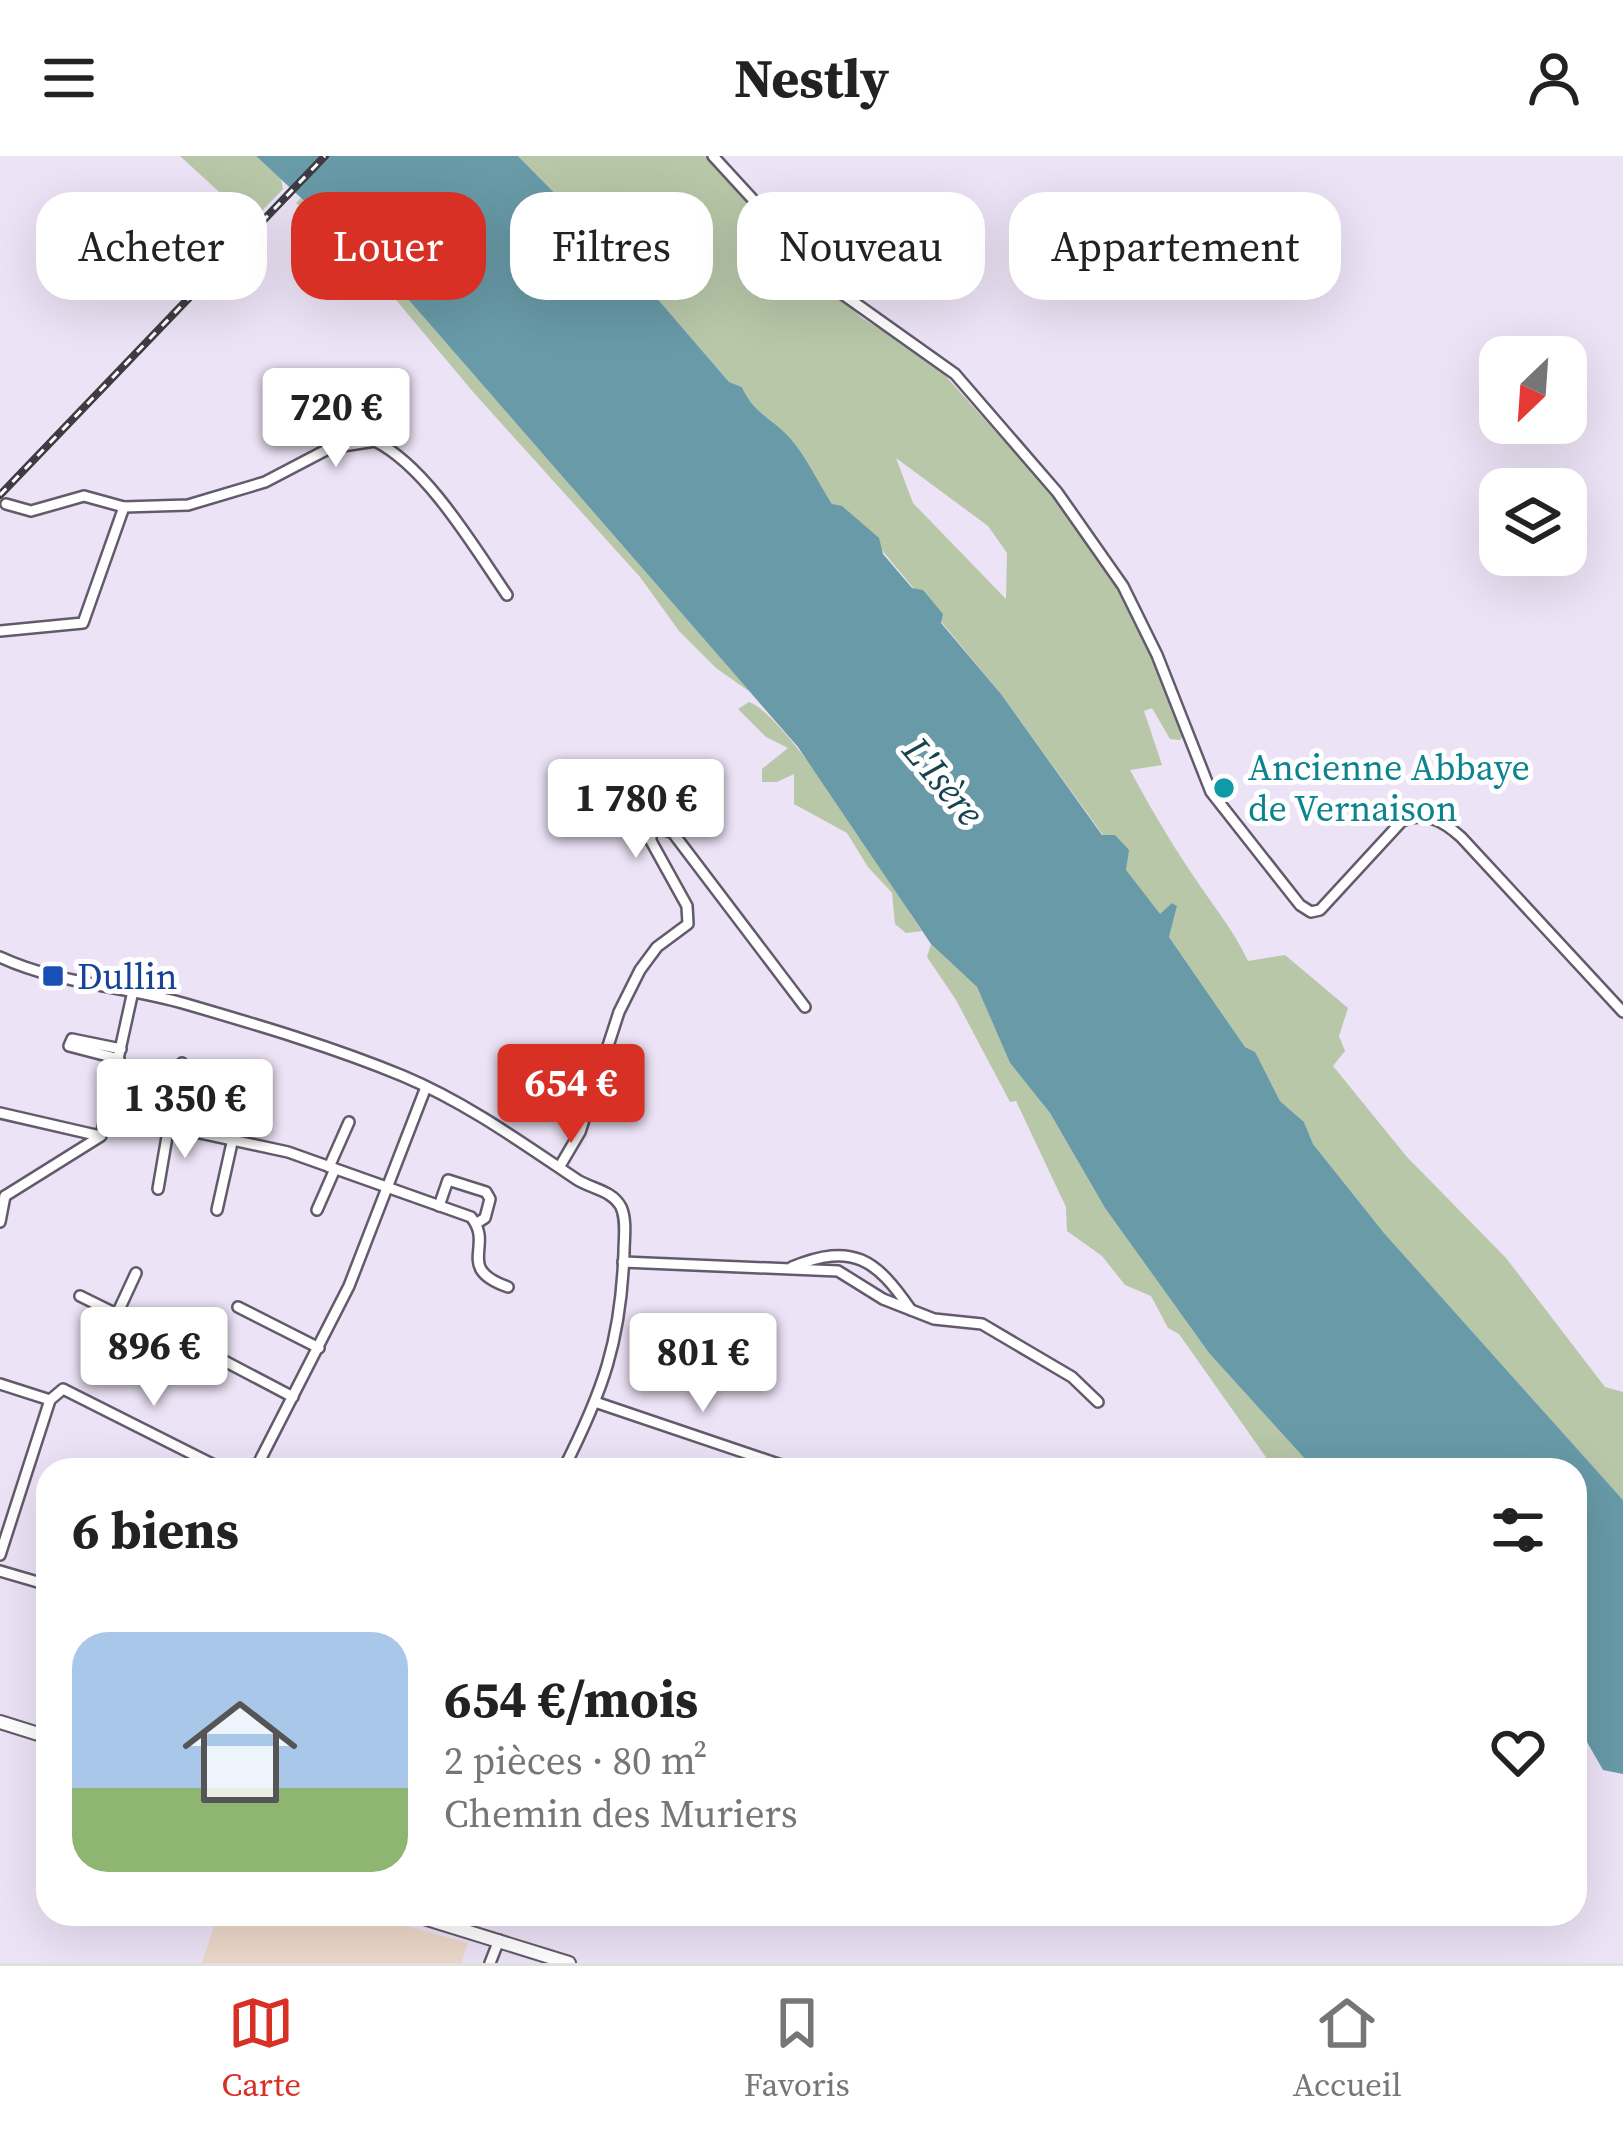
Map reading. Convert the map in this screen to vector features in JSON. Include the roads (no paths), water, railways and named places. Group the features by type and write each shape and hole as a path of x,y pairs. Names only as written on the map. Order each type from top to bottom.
{"street":[{"path":"713,156 834,288 955,374 1057,492 1123,586 1174,693 1211,792 1300,905 1311,912 1320,910 1402,821 1421,816 1439,820 1462,837 1623,1012"},
{"path":"7,504 31,511 84,496 124,507 204,501 265,482 330,448 375,441 400,458 430,490 507,595"},
{"path":"0,631 83,623 124,507"},
{"path":"560,1166 580,1132 619,1012 640,970 657,947 688,924 687,906 651,841 650,832 656,826 673,833 805,1007"},
{"path":"0,957 30,970 134,991 253,1024 426,1087 576,1179 613,1196 623,1210 617,1340 596,1402 569,1458"},
{"path":"0,1222 3,1196 100,1136 134,991"},
{"path":"158,1189 182,1063"},
{"path":"217,1210 246,1080"},
{"path":"261,1458 357,1268 426,1087"},
{"path":"0,1113 100,1136"},
{"path":"108,1113 233,1139 471,1217 477,1223 478,1268 483,1276 508,1287"},
{"path":"317,1210 349,1122"},
{"path":"439,1205 448,1180 487,1192 485,1218 477,1223"},
{"path":"786,1270 842,1254 872,1262 911,1310"},
{"path":"623,1262 838,1271 911,1310 982,1324 1072,1377 1098,1402"},
{"path":"117,1314 136,1273"},
{"path":"80,1296 157,1334 175,1335 293,1397"},
{"path":"238,1307 319,1348"},
{"path":"0,1384 50,1400"},
{"path":"0,1555 50,1400 63,1389 191,1458"},
{"path":"596,1402 761,1458"},
{"path":"0,1570 36,1581"},
{"path":"0,1722 36,1733"},
{"path":"452,1926 569,1963"},
{"path":"490,1963 499,1940"}],"water":[{"name":"L'Isère","path":"256,156 518,156 553,192 510,192 510,300 658,300 729,382 742,387 757,409 789,437 832,504 842,506 879,538 883,554 943,614 941,623 1001,694 1102,835 1115,835 1129,850 1126,870 1160,914 1172,903 1177,906 1169,937 1245,1047 1255,1052 1280,1101 1304,1122 1313,1144 1384,1233 1585,1458 1304,1458 1209,1353 1105,1208 1050,1113 1010,1063 977,987 931,944 798,747 409,300 486,300 486,192 295,192"},
{"path":"1587,1460 1623,1500 1623,1774 1603,1770 1587,1742"}],"railway":[{"path":"0,495 325,156"}],"place":[{"name":"Ancienne Abbaye de Vernaison","path":"1224,788"},
{"name":"Dullin","path":"53,976"}]}
